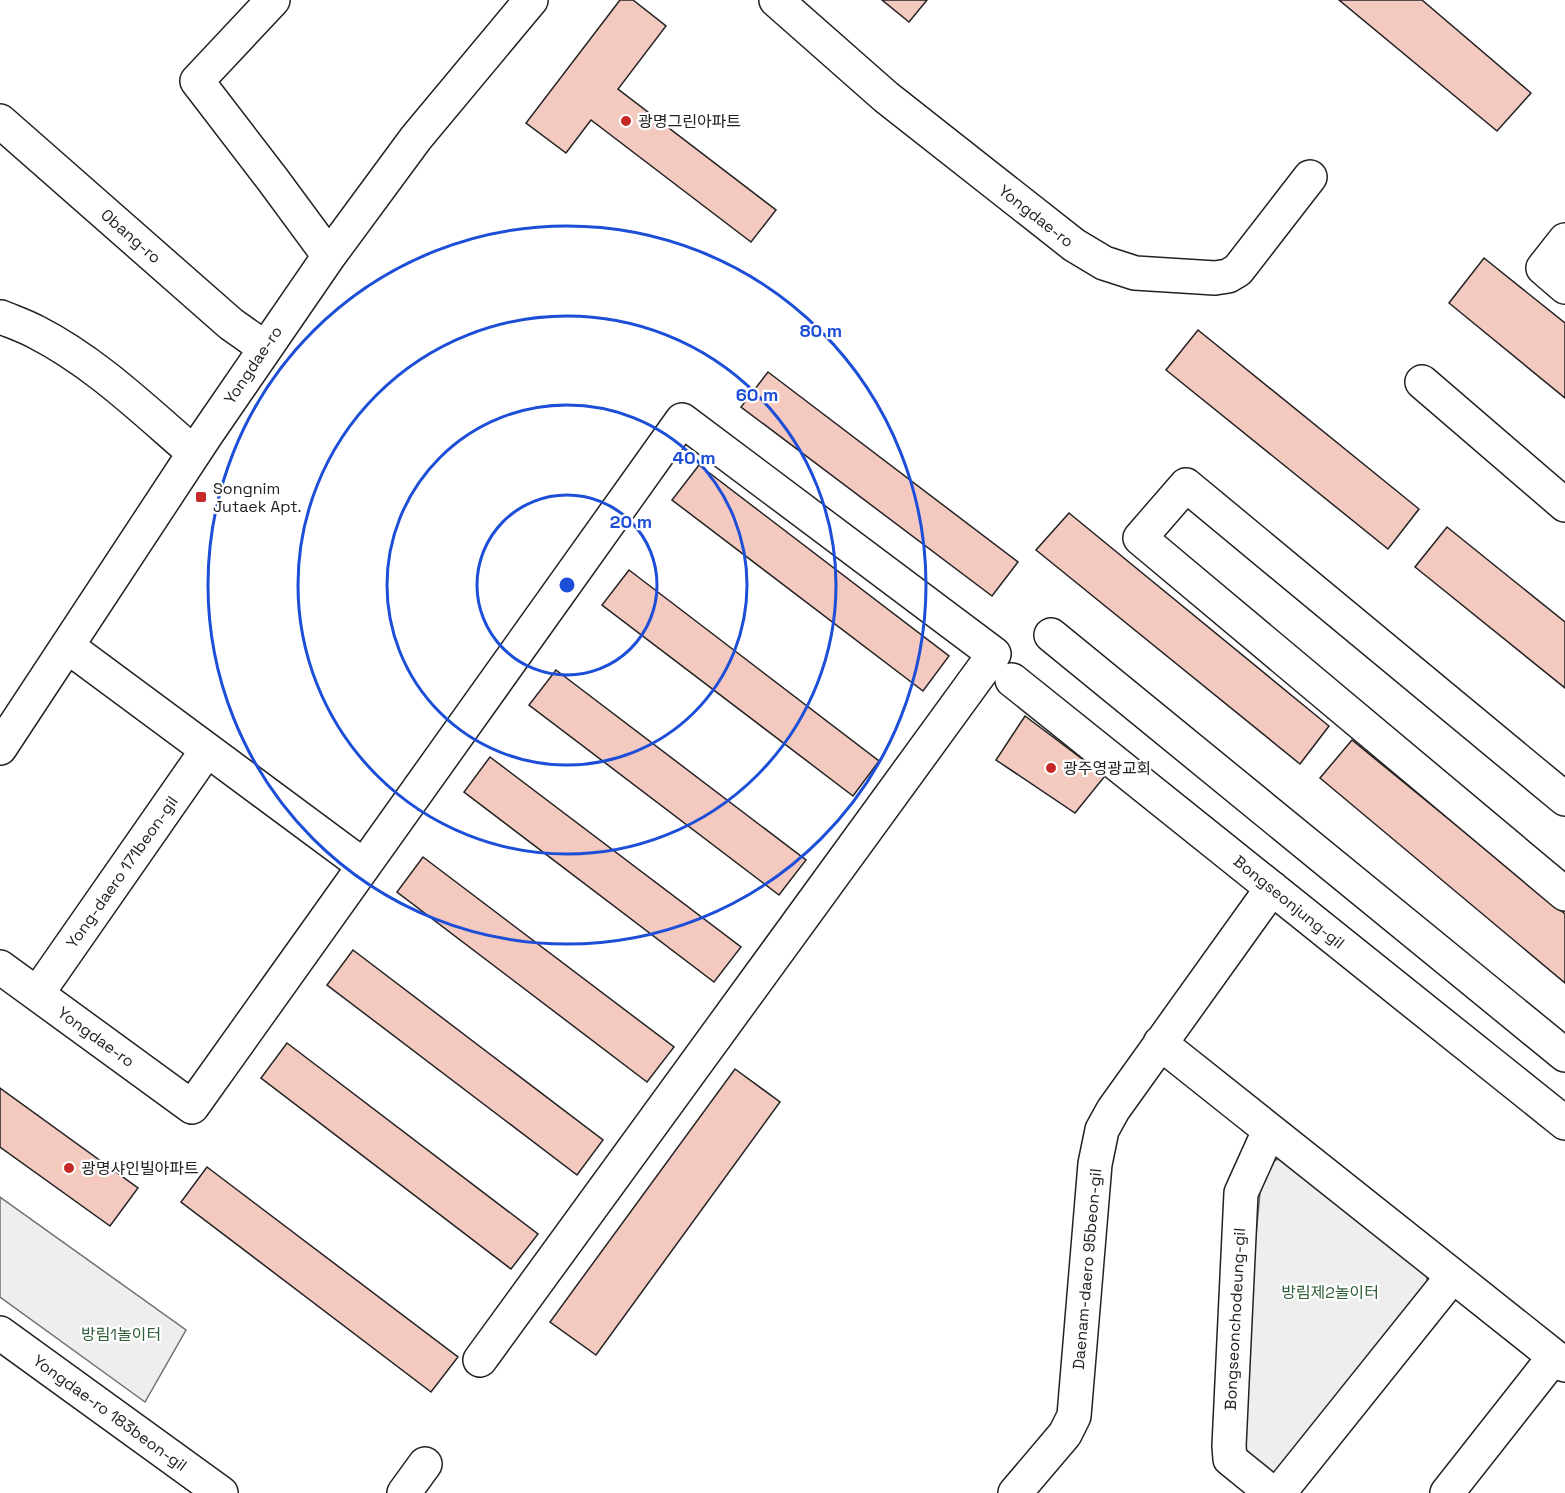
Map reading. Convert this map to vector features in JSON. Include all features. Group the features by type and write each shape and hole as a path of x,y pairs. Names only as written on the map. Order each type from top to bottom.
{"street":[{"path":"273,0 197,81 329,256"},
{"name":"Yongdae-ro","path":"0,748 194,453 329,256 416,138 531,0"},
{"name":"Yongdae-ro","path":"776,0 886,97 1074,245 1104,263 1135,273 1215,278 1228,276 1238,270 1310,177"},
{"name":"Obang-ro","path":"0,121 231,324 265,348"},
{"path":"1565,240 1543,268 1565,287"},
{"path":"1,317 35,331 64,348 107,379 194,453"},
{"path":"1422,382 1565,505"},
{"path":"67,646 364,866 682,420 994,654 480,1360"},
{"path":"1565,799 1186,484 1140,538 1565,894"},
{"path":"1051,635 1565,1055"},
{"name":"Bongseonjung-gil","path":"1012,680 1565,1123"},
{"name":"Yong-daero 171beon-gil","path":"36,994 207,750"},
{"name":"Yongdae-ro","path":"0,967 192,1107 364,866"},
{"name":"Daenam-daero 95beon-gil","path":"1016,1493 1065,1434 1074,1416 1098,1142 1102,1130 1113,1110 1160,1043 1272,888"},
{"path":"1160,1043 1559,1361 1447,1493"},
{"name":"Bongseonchodeung-gil","path":"1269,1131 1241,1193 1229,1446 1230,1460 1272,1493"},
{"path":"1279,1493 1452,1277"},
{"name":"Yongdae-ro 183beon-gil","path":"0,1334 221,1493"},
{"path":"404,1493 425,1464"}],"green space":[{"name":"방림제2놀이터","path":"1282,1157 1426,1268 1428,1293 1274,1476 1236,1448 1261,1182 1274,1161"},
{"name":"방림1놀이터","path":"0,1197 186,1330 145,1402 0,1297"}],"building":[{"name":"광명그린아파트","path":"620,0 633,0 666,26 618,89 776,210 751,242 591,120 566,153 526,123"},
{"path":"882,0 927,0 909,22"},
{"path":"1339,0 1422,0 1531,93 1497,131"},
{"path":"1484,258 1565,323 1565,398 1449,303"},
{"path":"1198,330 1419,509 1388,549 1166,370"},
{"path":"768,372 1018,562 992,596 741,407"},
{"path":"699,465 949,656 923,691 672,500"},
{"path":"1069,513 1329,726 1300,764 1036,550"},
{"path":"1447,527 1565,622 1565,688 1415,567"},
{"path":"629,570 879,761 853,796 602,605"},
{"path":"556,670 806,860 779,895 529,705"},
{"name":"광주영광교회","path":"1025,716 1105,776 1075,813 996,760"},
{"path":"1352,740 1565,914 1565,983 1320,778"},
{"path":"490,757 741,947 714,982 464,792"},
{"path":"423,857 674,1047 647,1082 397,892"},
{"path":"353,950 603,1140 577,1175 327,985"},
{"path":"287,1043 538,1234 511,1269 261,1078"},
{"path":"735,1069 780,1102 596,1355 550,1322"},
{"name":"광명샤인빌아파트","path":"0,1088 138,1188 110,1226 0,1147"},
{"path":"207,1167 458,1357 431,1392 181,1202"}],"place":[{"name":"광명그린아파트","path":"626,121"},
{"name":"Songnim Jutaek Apt.","path":"201,497"},
{"name":"광주영광교회","path":"1051,768"},
{"name":"광명샤인빌아파트","path":"69,1168"}]}
